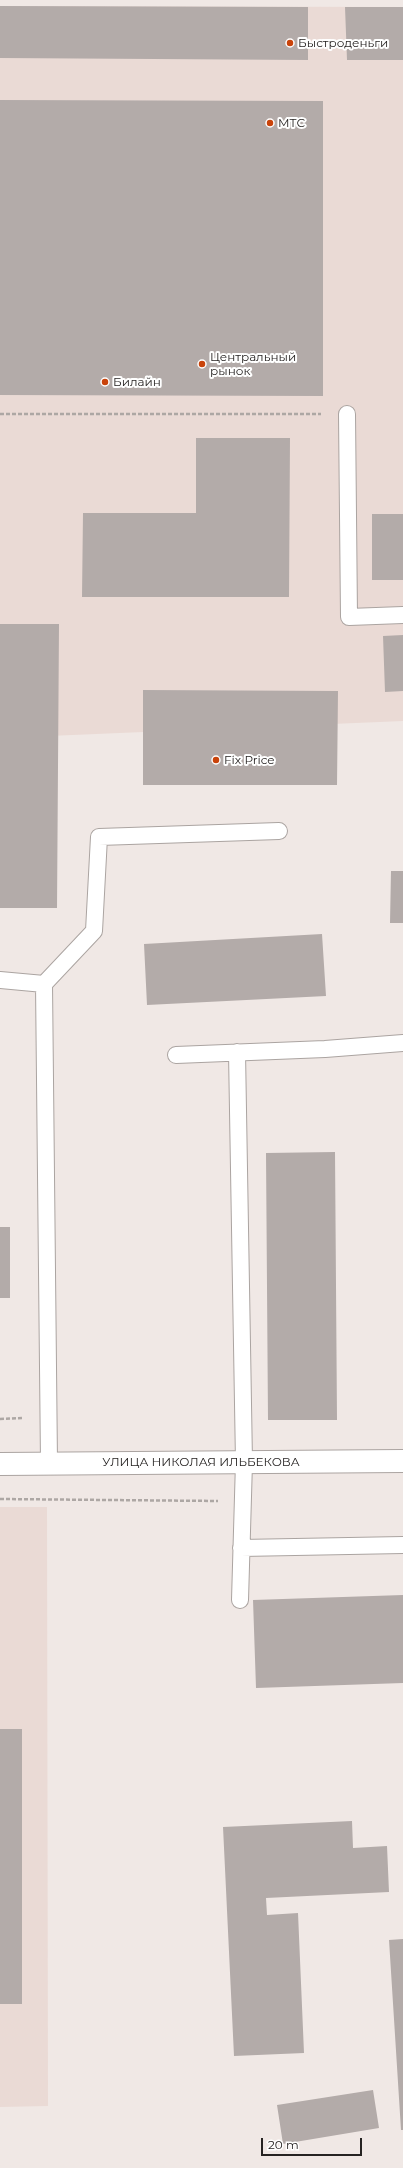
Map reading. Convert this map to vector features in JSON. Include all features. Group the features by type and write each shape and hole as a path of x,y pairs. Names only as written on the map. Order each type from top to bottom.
{"street":[{"name":"УЛИЦА НИКОЛАЯ ИЛЬБЕКОВА","path":"0,1464 403,1461"}],"lane":[{"path":"347,414 349,617 403,615"},
{"path":"49,1463 44,984 94,931 99,837 279,831"},
{"path":"0,980 44,984"},
{"path":"176,1055 403,1043"},
{"path":"238,1052 244,1462 240,1600"},
{"path":"241,1548 403,1545"}],"path":[{"path":"0,414 347,414"},
{"path":"0,1499 243,1501"}],"shaded area":[{"name":"Центральный рынок","path":"0,6 403,7 403,721 49,736 0,736"},
{"path":"0,1507 47,1507 48,2106 0,2107"}],"building":[{"path":"0,6 308,7 308,60 0,58"},
{"path":"345,7 403,7 403,60 347,60"},
{"path":"0,100 323,101 323,396 0,395"},
{"path":"196,438 290,438 289,597 82,597 83,513 196,513"},
{"path":"372,514 403,514 403,580 372,580"},
{"path":"0,624 59,624 57,908 0,908"},
{"path":"403,635 403,691 385,692 383,636"},
{"path":"143,690 338,691 337,785 143,785"},
{"path":"391,871 403,871 403,923 390,923"},
{"path":"322,934 326,996 147,1005 144,944"},
{"path":"335,1152 337,1420 268,1420 266,1153"},
{"path":"0,1227 10,1227 10,1298 0,1298"},
{"path":"403,1595 403,1683 256,1688 253,1600"},
{"path":"0,1729 22,1729 22,2004 0,2004"},
{"path":"352,1821 353,1848 387,1846 389,1892 266,1898 267,1915 298,1913 304,2053 234,2056 223,1827"},
{"path":"403,1939 403,2130 401,2130 389,1940"},
{"path":"373,2090 379,2128 283,2144 277,2105"}],"place":[{"name":"Быстроденьги","path":"290,43"},
{"name":"МТС","path":"270,123"},
{"name":"Центральный рынок","path":"202,364"},
{"name":"Билайн","path":"105,382"},
{"name":"Fix Price","path":"216,760"}]}
